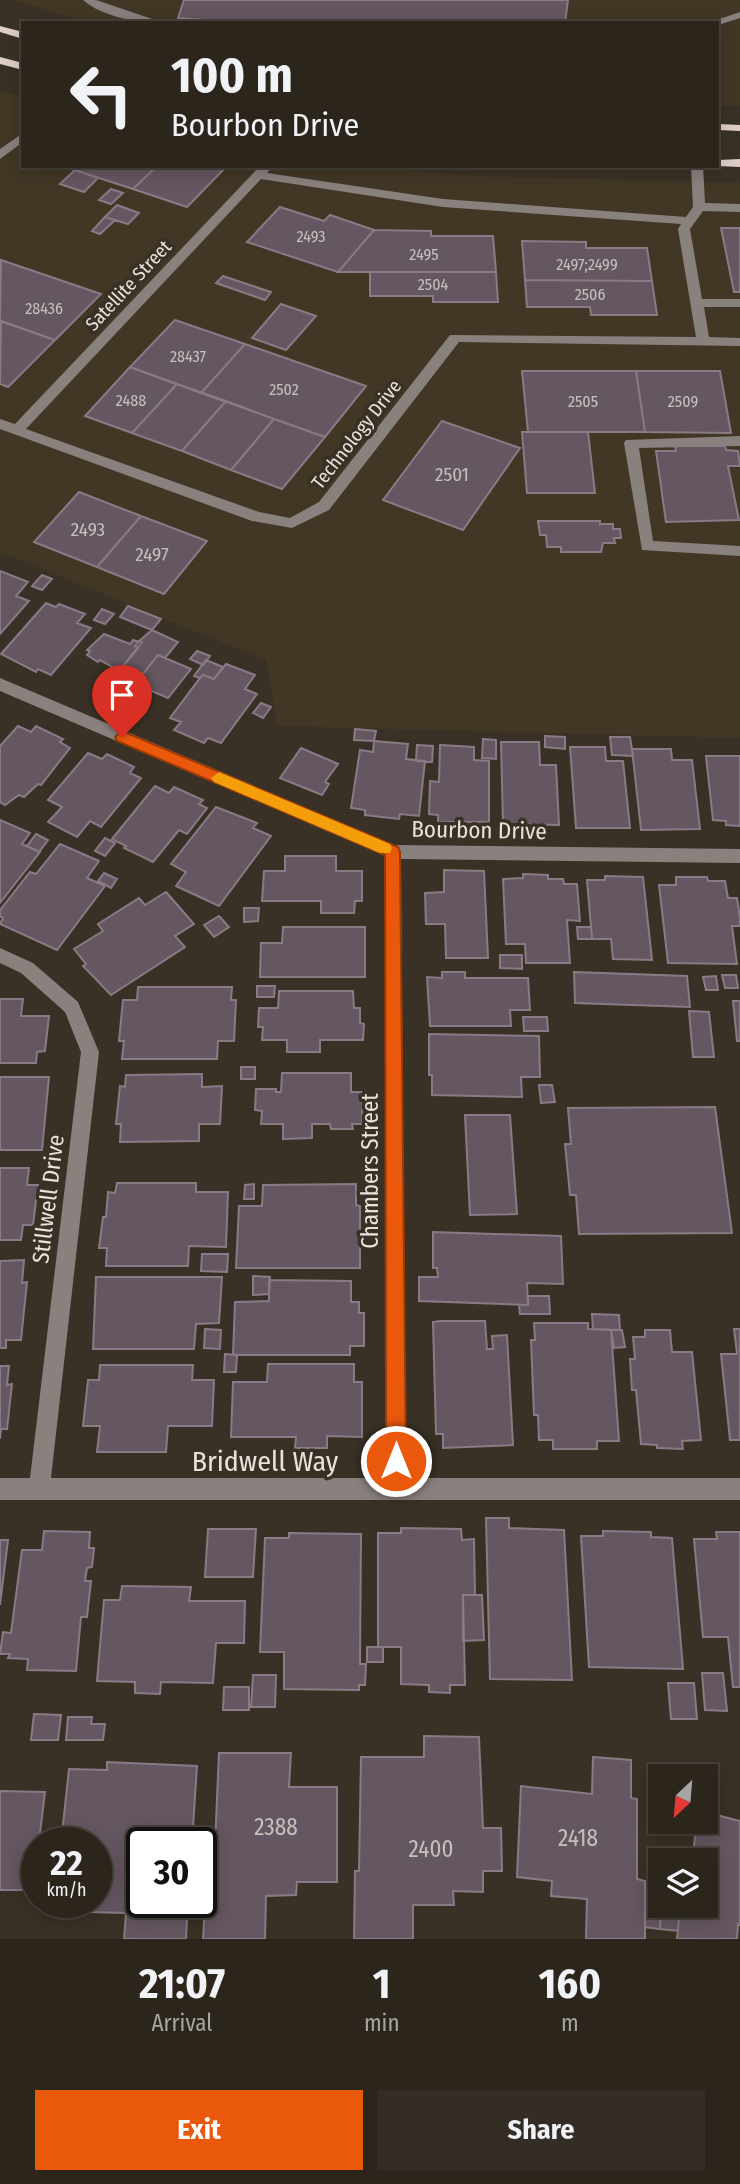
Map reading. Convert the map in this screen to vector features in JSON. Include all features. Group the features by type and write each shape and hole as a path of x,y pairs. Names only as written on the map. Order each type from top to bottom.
{"main road":[{"path":"0,29 21,35"},
{"path":"0,60 21,65"},
{"path":"719,128 740,128"},
{"path":"719,163 740,163"}],"street":[{"path":"88,0 103,8 152,21"},
{"path":"719,21 740,15"},
{"path":"0,155 21,138"},
{"path":"697,168 699,207 684,229 703,341"},
{"path":"263,171 443,203 690,221"},
{"name":"Satellite Street","path":"17,430 263,171"},
{"path":"699,207 740,208"},
{"path":"696,303 740,303"},
{"name":"Technology Drive","path":"0,424 257,517 292,523 324,506 455,338 740,342"},
{"path":"740,441 631,443 647,546 740,551"},
{"name":"Bourbon Drive","path":"0,684 393,852 740,856"},
{"name":"Chambers Street","path":"393,852 396,1489"},
{"name":"Stillwell Drive","path":"0,955 27,968 72,1007 90,1052 39,1489"},
{"name":"Bridwell Way","path":"0,1489 740,1489"}],"shaded area":[{"path":"10,0 740,0 740,106 719,106 719,21 86,21"},
{"path":"0,91 21,96 21,168 394,168 459,175 740,183 740,738 277,726 266,660 0,552"}],"building":[{"path":"184,0 568,0 565,21 219,21 178,18"},
{"path":"68,168 155,168 133,189"},
{"path":"155,168 225,168 187,207 133,189"},
{"path":"75,170 98,178 84,192 60,184"},
{"path":"111,189 123,193 111,204 99,200"},
{"path":"117,205 139,213 128,224 105,217"},
{"path":"280,207 324,221 330,215 374,230 338,272 247,242"},
{"path":"105,217 115,220 100,234 92,231"},
{"path":"721,228 740,228 740,292 734,292"},
{"path":"374,230 431,231 431,236 493,236 496,272 338,272"},
{"path":"522,241 586,242 586,248 647,248 652,281 525,280"},
{"path":"1,260 101,294 55,340 0,321"},
{"path":"370,272 496,272 498,302 433,302 433,296 370,296"},
{"path":"223,276 271,292 265,300 216,283"},
{"path":"525,280 652,281 657,315 591,315 590,307 527,307"},
{"path":"281,304 316,316 286,350 252,338"},
{"path":"175,320 245,344 201,393 130,367"},
{"path":"1,321 55,340 8,387 0,384"},
{"path":"245,344 366,386 325,437 201,393"},
{"path":"130,367 177,384 132,433 85,416"},
{"path":"522,371 636,371 645,432 528,432"},
{"path":"636,371 720,371 731,433 645,432"},
{"path":"177,384 226,401 182,451 132,433"},
{"path":"226,401 274,419 231,470 182,451"},
{"path":"274,419 325,437 282,489 231,470"},
{"path":"442,421 520,448 463,530 383,500"},
{"path":"522,432 588,432 595,493 527,493"},
{"path":"675,446 725,446 726,450 738,451 740,466 728,466 739,520 666,522 656,451 676,451"},
{"path":"79,492 141,516 97,567 34,542"},
{"path":"141,516 207,541 164,594 97,567"},
{"path":"538,521 600,521 600,524 613,524 613,529 620,529 621,538 614,538 615,543 603,543 601,552 561,552 561,547 547,547 546,535 540,535"},
{"path":"0,571 28,582 16,596 29,601 0,634"},
{"path":"42,575 52,579 42,590 32,586"},
{"path":"46,603 56,607 59,604 85,614 77,623 91,628 51,675 38,669 36,672 1,654"},
{"path":"128,606 161,619 152,630 120,617"},
{"path":"102,609 114,614 105,624 94,620"},
{"path":"152,630 178,642 165,658 158,655 139,679 119,671 142,642 139,641"},
{"path":"104,634 130,644 133,640 139,642 135,646 138,648 121,669 117,670 87,655 90,651 87,650"},
{"path":"197,651 210,656 203,665 190,659"},
{"path":"158,655 191,669 168,698 135,684"},
{"path":"206,660 223,667 214,679 203,675 200,678 194,676"},
{"path":"226,664 255,675 245,689 257,694 221,743 208,738 204,743 174,730 181,722 170,718 200,678 203,675 214,679"},
{"path":"261,703 271,707 263,718 253,713"},
{"path":"18,726 31,732 36,726 63,739 60,742 70,748 41,785 38,784 24,797 19,795 5,805 0,802 0,746"},
{"path":"355,729 376,731 374,741 354,740"},
{"path":"545,736 565,737 565,749 545,747"},
{"path":"610,737 630,737 633,756 612,755"},
{"path":"483,739 496,740 496,759 482,758"},
{"path":"374,741 408,744 406,759 425,761 419,816 400,814 399,819 365,815 365,810 351,808 360,750 373,752"},
{"path":"501,742 539,742 540,765 556,765 559,825 503,824"},
{"path":"417,745 433,746 432,762 416,761"},
{"path":"440,745 474,747 474,760 489,761 489,822 438,822 438,815 429,814 430,781 439,782"},
{"path":"570,747 605,747 606,761 623,761 630,828 576,828"},
{"path":"301,748 338,764 325,782 329,784 322,795 280,778"},
{"path":"632,749 671,749 672,760 692,760 700,829 641,830"},
{"path":"88,753 102,759 107,754 134,767 130,773 141,778 101,827 90,821 77,837 48,822 62,807 48,800"},
{"path":"706,756 740,756 740,826 713,820"},
{"path":"155,786 169,793 174,787 203,800 199,804 207,808 187,834 179,830 153,862 112,839"},
{"path":"216,807 257,823 253,828 271,836 219,906 176,886 186,872 171,864"},
{"path":"0,820 30,833 22,844 40,852 0,903"},
{"path":"36,834 48,840 39,852 27,846"},
{"path":"105,838 115,843 105,856 95,851"},
{"path":"60,844 99,861 87,878 105,886 57,950 0,924 3,918 0,916 0,910 30,872 36,874"},
{"path":"285,856 336,856 336,871 362,871 362,901 355,901 354,913 321,913 321,901 262,901 264,871 285,871"},
{"path":"444,870 484,871 488,958 446,958 445,924 426,924 425,893 444,892"},
{"path":"104,873 117,879 111,888 98,881"},
{"path":"523,874 548,875 548,879 563,879 564,884 577,884 580,921 567,920 570,963 526,963 525,944 506,944 503,879 523,878"},
{"path":"605,876 643,877 652,960 613,959 611,939 592,939 587,880 605,880"},
{"path":"676,877 707,877 708,881 725,881 728,898 737,898 740,926 732,926 737,964 668,963 659,885 676,885"},
{"path":"166,892 194,924 175,936 185,947 111,995 83,966 86,964 74,949 103,931 98,924 139,898 145,905"},
{"path":"244,908 259,908 258,921 244,922"},
{"path":"219,916 229,927 214,937 204,925"},
{"path":"283,927 365,927 365,977 260,977 261,943 282,943"},
{"path":"577,927 591,927 592,939 578,939"},
{"path":"500,955 522,955 522,969 500,968"},
{"path":"442,972 465,972 465,978 528,978 530,1010 510,1010 511,1026 430,1026 427,977 442,978"},
{"path":"574,972 687,976 690,1007 575,1003"},
{"path":"722,975 736,975 738,988 725,988"},
{"path":"716,976 718,990 706,990 703,977"},
{"path":"257,986 275,986 274,997 257,997"},
{"path":"138,987 232,987 231,1000 236,1000 234,1041 218,1041 217,1059 122,1059 124,1041 119,1041 123,1000 137,1000"},
{"path":"279,991 353,991 354,1008 360,1008 360,1023 364,1024 363,1040 320,1040 320,1052 287,1052 287,1040 262,1040 263,1027 258,1027 259,1008 278,1008"},
{"path":"0,999 23,999 21,1016 49,1016 45,1051 37,1052 36,1063 0,1063"},
{"path":"733,1001 740,1001 740,1041 737,1041"},
{"path":"689,1011 709,1012 714,1057 693,1057"},
{"path":"523,1017 547,1017 548,1031 524,1031"},
{"path":"429,1034 539,1036 540,1077 521,1077 522,1097 432,1095"},
{"path":"241,1067 255,1067 255,1079 241,1079"},
{"path":"282,1073 351,1073 351,1092 362,1092 362,1124 352,1124 353,1129 331,1129 330,1124 312,1124 312,1138 283,1139 283,1124 261,1124 262,1111 255,1110 256,1089 276,1089 276,1092 281,1092"},
{"path":"202,1074 202,1087 222,1086 220,1124 199,1124 199,1141 120,1142 121,1124 116,1124 120,1086 125,1087 126,1075"},
{"path":"0,1077 49,1077 42,1150 0,1150"},
{"path":"539,1085 552,1085 555,1102 541,1103"},
{"path":"715,1107 732,1233 579,1234 576,1195 570,1195 565,1144 571,1144 568,1108"},
{"path":"465,1115 510,1115 517,1214 470,1215"},
{"path":"0,1168 29,1168 27,1185 38,1185 33,1225 23,1225 21,1240 0,1240"},
{"path":"117,1183 196,1183 196,1192 228,1192 226,1247 189,1246 188,1266 106,1266 107,1248 99,1248 103,1217 106,1217 108,1192 115,1193"},
{"path":"254,1184 254,1199 244,1199 245,1185"},
{"path":"356,1184 356,1205 360,1206 360,1268 236,1268 239,1206 262,1206 263,1185"},
{"path":"433,1232 561,1236 563,1284 527,1283 528,1305 419,1301 419,1277 438,1277 437,1268 433,1268"},
{"path":"202,1254 228,1254 227,1272 201,1271"},
{"path":"24,1260 22,1283 27,1282 21,1340 6,1340 6,1348 0,1348 0,1261"},
{"path":"253,1276 270,1277 269,1294 253,1295"},
{"path":"96,1277 222,1277 219,1323 196,1324 194,1349 93,1349"},
{"path":"269,1280 351,1281 351,1302 359,1302 359,1313 364,1313 364,1346 350,1346 350,1355 233,1355 235,1302 269,1301"},
{"path":"528,1296 549,1296 550,1314 520,1314 519,1305 528,1305"},
{"path":"592,1314 619,1315 620,1330 593,1329"},
{"path":"485,1321 487,1349 493,1349 492,1336 507,1335 513,1445 443,1448 443,1434 436,1434 433,1322"},
{"path":"534,1323 588,1323 588,1329 611,1330 619,1441 597,1441 597,1449 553,1449 553,1440 539,1440 538,1415 534,1415 531,1340 535,1340"},
{"path":"205,1329 221,1330 220,1349 204,1348"},
{"path":"734,1329 740,1329 740,1440 730,1440 721,1354 737,1354"},
{"path":"611,1330 622,1330 625,1347 614,1348"},
{"path":"645,1330 670,1330 672,1352 692,1352 701,1440 682,1441 683,1449 641,1444 630,1359 635,1359 633,1337 645,1337"},
{"path":"225,1354 237,1355 236,1372 224,1372"},
{"path":"268,1364 354,1364 354,1382 362,1382 362,1437 327,1436 327,1448 295,1448 296,1437 231,1437 233,1382 267,1382"},
{"path":"100,1365 193,1365 192,1380 214,1380 212,1426 168,1426 166,1452 97,1452 100,1426 83,1426 88,1380 99,1380"},
{"path":"0,1366 9,1366 7,1385 12,1384 7,1429 1,1429 0,1439"},
{"path":"486,1518 509,1518 509,1528 564,1530 572,1680 490,1679"},
{"path":"401,1528 461,1529 462,1540 474,1539 475,1595 463,1595 465,1685 450,1685 450,1693 429,1692 429,1685 401,1684 401,1647 378,1647 378,1533 401,1533"},
{"path":"208,1529 256,1529 253,1577 205,1577"},
{"path":"44,1531 90,1532 89,1548 94,1548 92,1567 87,1568 85,1581 91,1581 87,1617 81,1617 76,1671 27,1670 28,1659 8,1658 10,1654 0,1654 3,1632 11,1633 22,1550 42,1550"},
{"path":"603,1531 651,1532 651,1537 672,1538 683,1669 589,1667 581,1536 603,1536"},
{"path":"716,1532 740,1532 740,1687 733,1687 728,1637 703,1637 694,1539 717,1539"},
{"path":"289,1533 361,1534 360,1664 366,1664 365,1685 359,1685 359,1690 284,1689 284,1652 260,1652 265,1538 289,1538"},
{"path":"0,1540 8,1540 0,1605"},
{"path":"122,1586 191,1587 189,1601 245,1601 244,1643 216,1643 213,1683 161,1682 160,1694 135,1693 135,1682 97,1681 104,1600 120,1600"},
{"path":"463,1595 482,1595 484,1640 463,1641"},
{"path":"367,1647 383,1647 383,1662 367,1662"},
{"path":"702,1673 723,1673 727,1711 705,1710"},
{"path":"253,1675 276,1675 275,1707 251,1707"},
{"path":"668,1683 694,1683 697,1719 671,1719"},
{"path":"224,1687 249,1687 249,1710 223,1710"},
{"path":"34,1714 61,1715 58,1740 31,1740"},
{"path":"68,1717 92,1717 91,1724 105,1724 103,1740 66,1740"},
{"path":"424,1736 479,1737 483,1828 501,1828 502,1871 483,1871 483,1892 453,1891 454,1905 413,1905 413,1939 354,1939 355,1871 359,1871 361,1757 424,1757"},
{"path":"219,1753 291,1753 289,1787 337,1787 337,1882 297,1882 296,1895 266,1896 265,1939 203,1939 204,1918 217,1918 216,1827"},
{"path":"593,1757 631,1760 631,1798 637,1799 637,1879 645,1881 645,1939 586,1939 587,1899 551,1896 552,1881 517,1877 521,1786 592,1794"},
{"path":"107,1762 197,1766 193,1827 126,1827 126,1913 112,1913 112,1827 63,1827 69,1769 107,1770"},
{"path":"0,1791 45,1792 41,1827 21,1827 21,1890 0,1890"},
{"path":"718,1815 740,1821 740,1925 738,1924 737,1939 677,1939 679,1918 718,1918 718,1848 694,1848 695,1834 718,1834"},
{"path":"645,1881 648,1881 648,1918 660,1918 660,1929 645,1927"},
{"path":"126,1913 126,1918 187,1918 186,1939 124,1939"},
{"path":"661,1918 679,1918 678,1931 660,1929"}],"slow traffic":[{"path":"219,778 385,848"}],"route":[{"path":"122,737 393,852 396,1461"}]}
